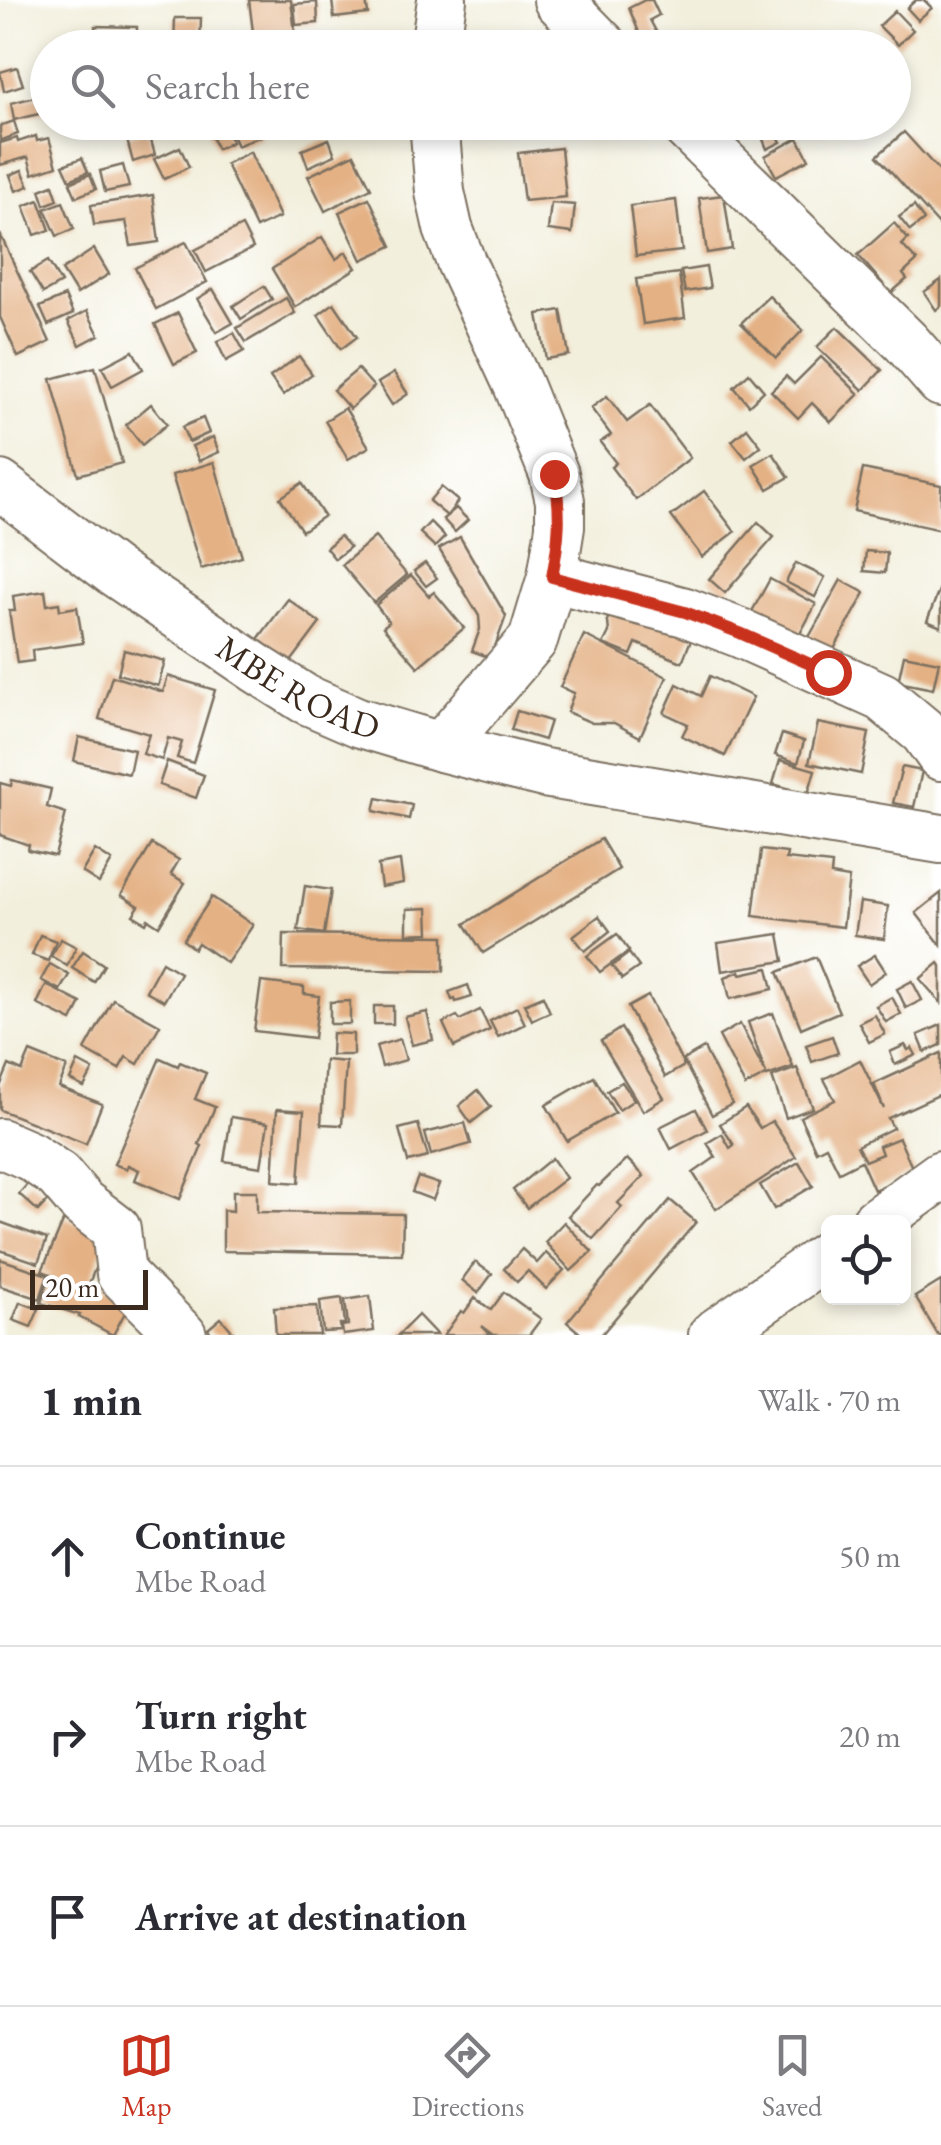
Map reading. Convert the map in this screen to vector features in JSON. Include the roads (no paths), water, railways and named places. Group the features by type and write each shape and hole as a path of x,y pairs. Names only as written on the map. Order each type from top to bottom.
{"street":[{"path":"438,30 442,0"},
{"path":"558,0 587,30"},
{"path":"436,140 448,228 518,385 554,474 560,501 552,577 534,640 441,747"},
{"path":"700,140 906,342 941,382"},
{"name":"MBE ROAD","path":"0,486 112,570 256,668 305,699 358,722 544,773 941,839"},
{"path":"552,577 685,612 882,697 924,732 941,756"},
{"path":"0,1143 30,1156 58,1176 82,1203 116,1229 120,1274 182,1335"},
{"path":"886,1215 941,1175"},
{"path":"713,1335 821,1260"}]}
